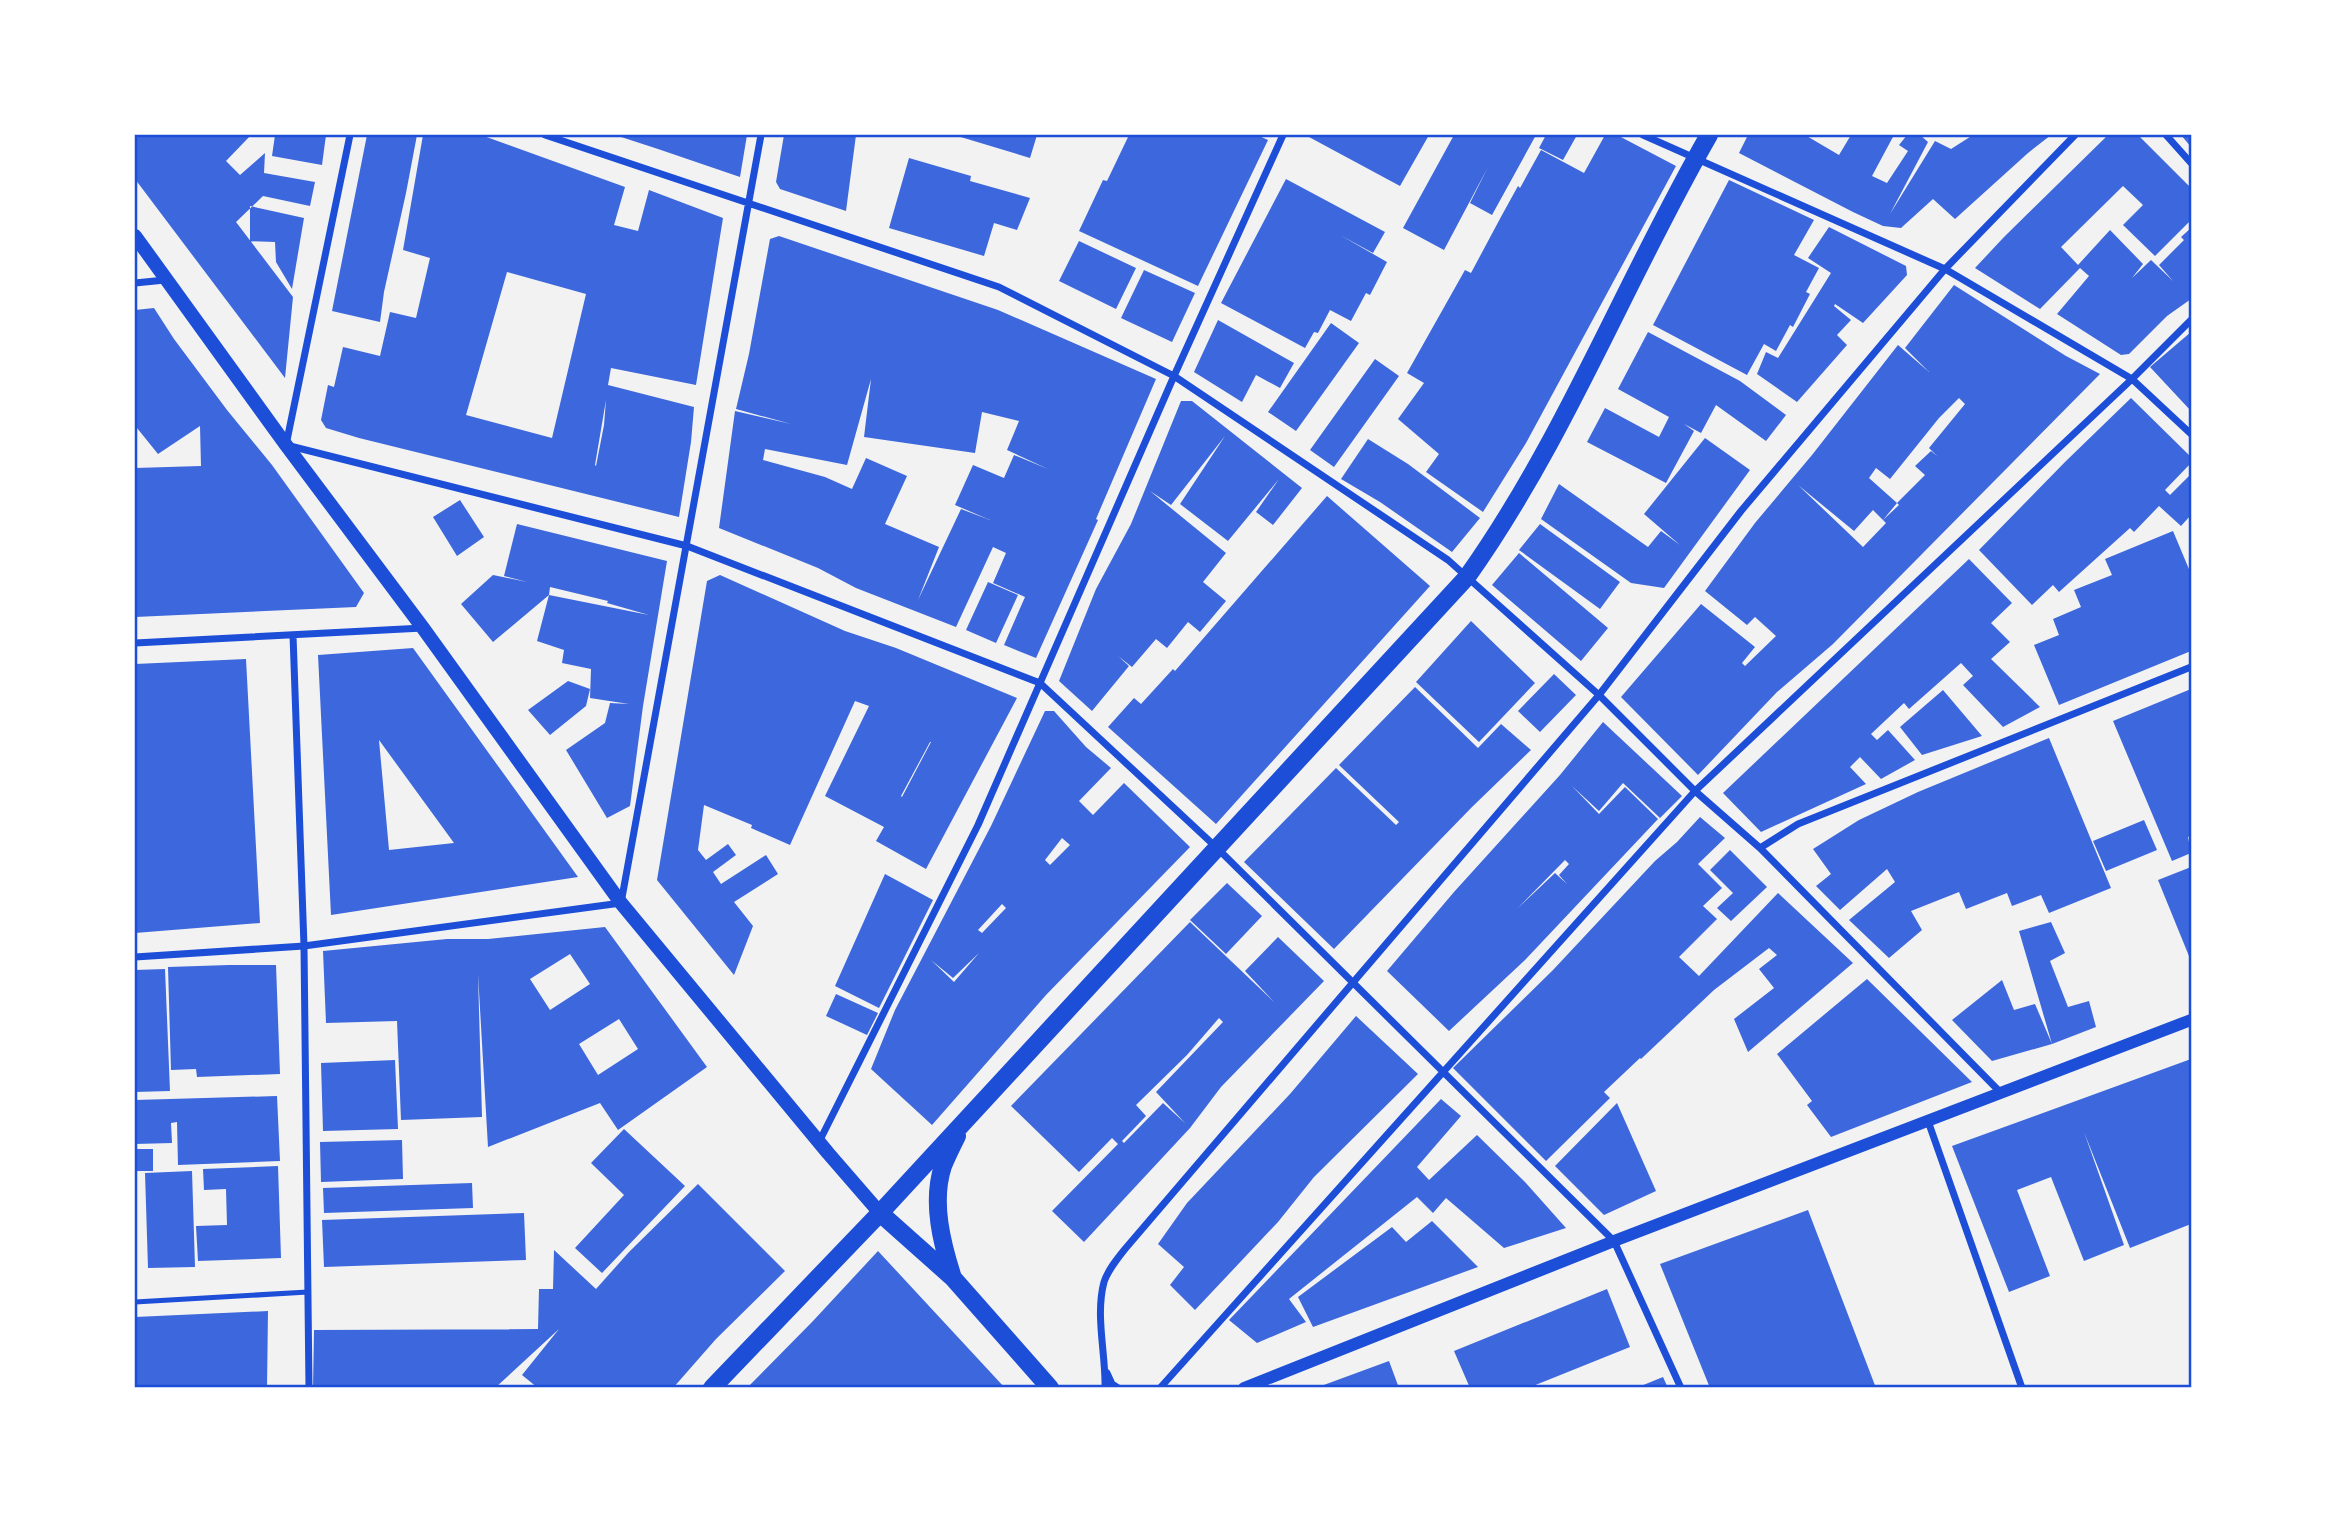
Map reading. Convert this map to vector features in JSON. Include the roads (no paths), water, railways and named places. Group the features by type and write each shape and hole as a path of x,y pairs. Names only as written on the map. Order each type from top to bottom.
{"main road":[{"path":"712,1388 880,1213 1467,577 1502,528 1556,433 1709,135"},
{"path":"135,236 621,903 880,1213 953,1278 1049,1388"},
{"path":"953,1278 941,1241 938,1204 942,1169 962,1123"}],"street":[{"path":"350,135 286,445 687,546 1040,683 1217,848 1614,1241 1681,1388"},
{"path":"545,135 999,287 1174,376 1448,560 1599,695 1695,791 1760,848 2002,1094"},
{"path":"135,957 304,946 621,903 761,135"},
{"path":"819,1143 978,825 1174,376 1283,135"},
{"path":"1643,135 1945,270 2132,379 2191,434"},
{"path":"1105,1388 1101,1306 1104,1282 1125,1249 1599,695 1741,510 1945,270 2075,135"},
{"path":"2166,135 2191,163"},
{"path":"135,283 166,280"},
{"path":"1160,1388 1695,791 2132,379 2191,320"},
{"path":"135,643 423,628"},
{"path":"293,635 304,946 309,1388"},
{"path":"1760,848 1798,824 2191,667"},
{"path":"1244,1388 1614,1241 2191,1020"},
{"path":"1928,1121 2022,1388"},
{"path":"1105,1369 1112,1384 1118,1388"}],"lane":[{"path":"135,1302 308,1292"}]}
